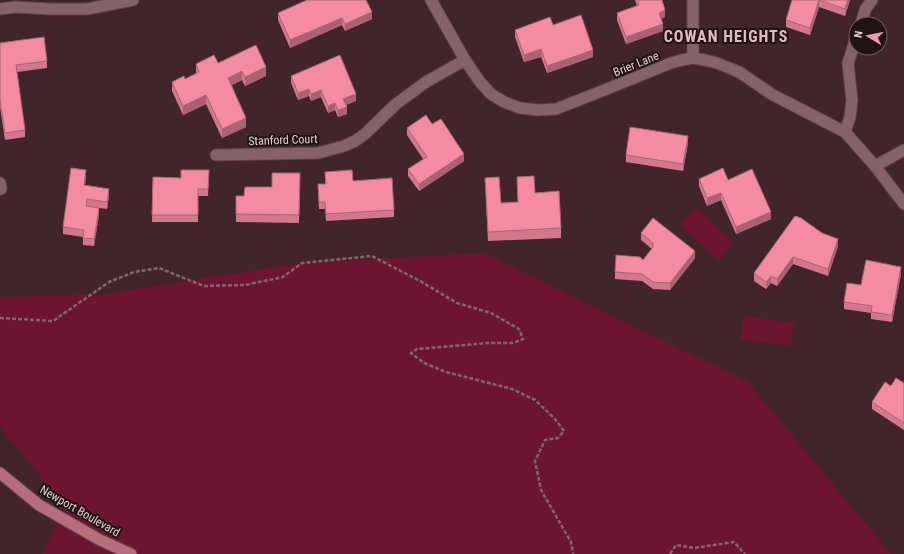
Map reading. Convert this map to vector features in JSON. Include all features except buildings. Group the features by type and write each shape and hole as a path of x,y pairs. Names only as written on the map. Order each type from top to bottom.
{"main road":[{"name":"Newport Boulevard","path":"0,473 39,505 100,540 131,554"}],"street":[{"path":"0,9 15,7 87,9 133,0"},
{"name":"Brier Lane","path":"432,0 465,60 480,82 491,94 504,102 520,108 538,110 556,109 671,63 693,58 717,63 739,72 773,95 845,132 875,166 904,204"},
{"path":"692,0 693,58"},
{"path":"863,16 865,10 872,0"},
{"path":"845,132 850,117 852,101 848,63 850,56"},
{"name":"Stanford Court","path":"216,155 318,153 344,146 365,134 396,104 426,82 465,60"},
{"path":"875,166 904,150"}],"path":[{"path":"0,318 53,321 109,282 134,272 159,268 204,286 245,285 283,277 302,263 372,256 420,281 457,303 491,313 519,329 523,339 513,343 489,343 417,349 411,353 424,363 446,372 512,389 535,400 554,418 564,431 558,438 545,440 535,461 541,490 571,542 573,554"},
{"path":"670,554 676,545 694,548 734,542 745,554"}],"shaded area":[{"path":"696,208 734,242 718,260 680,225"},
{"path":"484,253 748,382 891,554 42,554 66,508 0,427 0,297 103,294 302,263"},
{"path":"744,316 794,323 791,346 740,339"}],"district":[{"name":"COWAN HEIGHTS","path":"726,36"}]}
